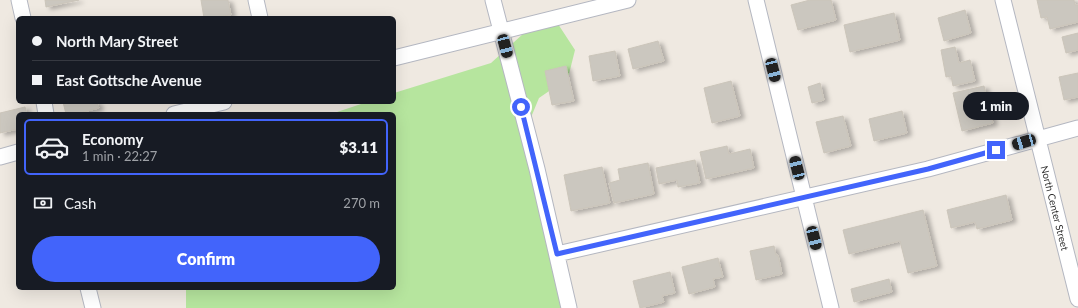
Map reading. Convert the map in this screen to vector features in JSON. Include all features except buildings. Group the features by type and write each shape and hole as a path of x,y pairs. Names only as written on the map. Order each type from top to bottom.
{"street":[{"path":"19,0 23,16"},
{"path":"256,0 260,16"},
{"path":"493,0 537,168 569,308"},
{"path":"396,57 628,0"},
{"path":"756,0 830,308"},
{"name":"North Center Street","path":"1003,0 1078,299"},
{"path":"182,112 216,104"},
{"path":"557,254 804,196 928,169 1078,128"},
{"path":"0,157 16,153"},
{"path":"88,290 93,308"}],"green space":[{"path":"558,24 575,50 568,78 539,98 522,139 565,308 186,308 186,290 396,290 396,112 337,112 361,104 396,104 396,92 491,63 524,33"}],"route":[{"path":"521,107 557,254 804,196 928,169 996,150"}]}
